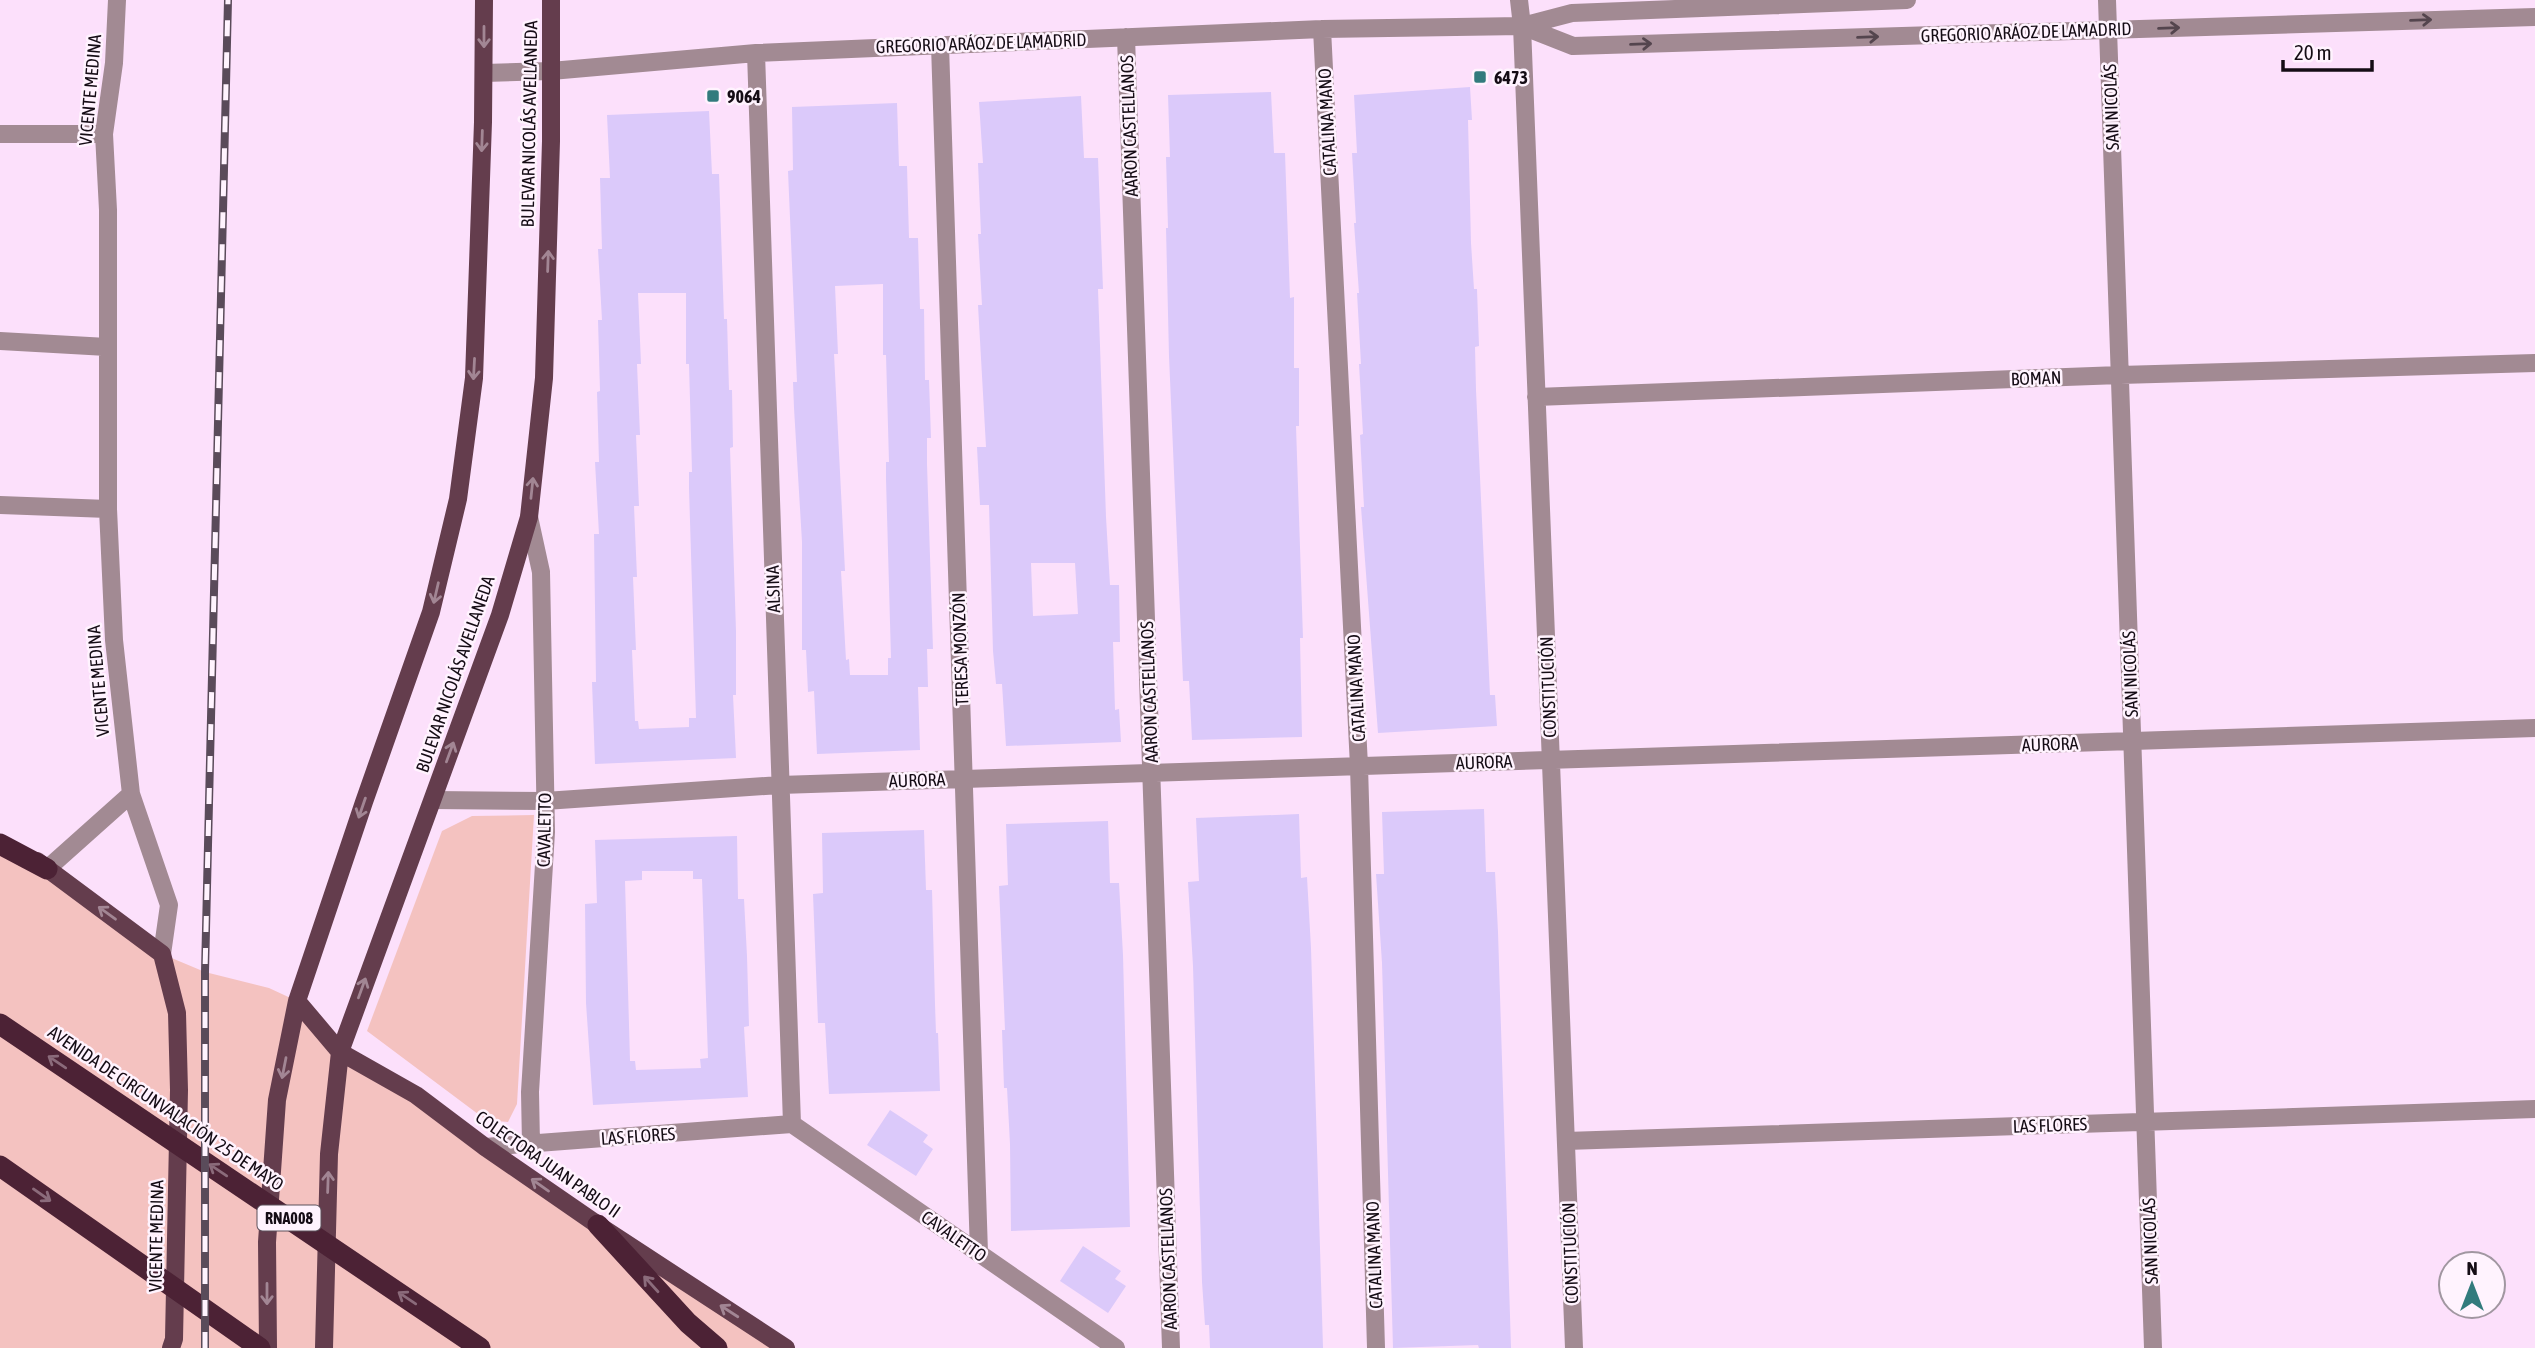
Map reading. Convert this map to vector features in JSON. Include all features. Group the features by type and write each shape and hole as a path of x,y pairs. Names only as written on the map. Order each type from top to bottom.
{"highway":[{"path":"0,844 47,869"},
{"name":"AVENIDA DE CIRCUNVALACIÓN 25 DE MAYO","path":"0,1024 472,1342"},
{"path":"0,1166 260,1348"},
{"path":"598,1225 688,1324 718,1348"}],"main road":[{"path":"268,1348 267,1242 277,1100 297,1001 432,612 458,499 474,378 484,0"},
{"name":"BULEVAR NICOLÁS AVELLANEDA","path":"324,1348 329,1154 340,1052 500,615 529,517 544,378 551,0"},
{"path":"0,834 162,954"},
{"name":"VICENTE MEDINA","path":"162,954 177,1013 179,1090 174,1339 171,1348"},
{"name":"COLECTORA JUAN PABLO II","path":"297,1001 340,1052 416,1095 485,1147 598,1225 786,1348"}],"street":[{"name":"VICENTE MEDINA","path":"117,0 114,63 104,134 108,210 108,509 114,640 131,794 169,905 162,954"},
{"name":"CONSTITUCIÓN","path":"1519,0 1574,1348"},
{"name":"GREGORIO ARÁOZ DE LAMADRID","path":"484,73 551,71 756,53 1322,29 1522,26 1572,13 1907,0"},
{"name":"SAN NICOLÁS","path":"2107,0 2153,1348"},
{"name":"GREGORIO ARÁOZ DE LAMADRID","path":"1522,26 1573,46 2535,17"},
{"name":"CATALINA MANO","path":"1322,29 1359,766 1376,1348"},
{"name":"AARON CASTELLANOS","path":"1126,37 1171,1348"},
{"name":"TERESA MONZÓN","path":"940,45 979,1253"},
{"name":"ALSINA","path":"756,53 792,1124"},
{"path":"0,134 104,134"},
{"path":"0,341 107,347"},
{"name":"BOMAN","path":"1536,397 2120,375 2535,363"},
{"path":"0,505 108,509"},
{"name":"CAVALETTO","path":"529,517 541,572 546,832 530,1092 531,1144"},
{"name":"AURORA","path":"433,800 545,801 780,785 2535,728"},
{"path":"47,869 131,794"},
{"name":"LAS FLORES","path":"1566,1141 2535,1109"},
{"name":"CAVALETTO","path":"792,1124 1116,1348"},
{"name":"LAS FLORES","path":"485,1147 792,1124"}],"shaded area":[{"path":"534,815 517,1104 508,1122 486,1120 367,1031 442,831 472,816"},
{"path":"0,834 162,954 205,972 269,988 297,1001 340,1052 786,1348 0,1348"}],"building":[{"path":"1470,87 1472,120 1468,120 1471,243 1474,289 1477,289 1479,346 1475,347 1476,390 1490,695 1495,695 1497,726 1378,733 1361,507 1364,507 1360,435 1363,434 1352,153 1357,153 1354,95"},
{"path":"1271,92 1274,153 1285,153 1290,298 1294,297 1294,368 1299,368 1299,426 1296,426 1303,638 1300,638 1302,737 1192,740 1189,681 1183,681 1169,356 1166,228 1166,157 1170,157 1168,95"},
{"path":"1081,96 1084,158 1098,158 1103,289 1098,289 1106,517 1110,585 1119,585 1120,642 1113,642 1115,710 1119,709 1121,742 1006,746 1002,684 996,684 993,651 989,505 980,505 977,447 986,447 978,305 982,305 978,163 983,163 979,102","holes":["1031,563 1075,563 1078,614 1033,616"]},
{"path":"897,103 899,166 907,166 909,238 918,238 920,309 924,309 925,380 929,380 931,438 927,438 927,464 933,649 927,649 928,687 918,687 920,750 817,754 814,691 808,692 806,650 802,650 802,542 793,382 797,382 788,171 793,170 792,107","holes":["883,284 883,355 886,355 889,462 886,462 886,479 891,658 888,658 888,675 850,675 849,659 846,660 841,571 845,571 834,354 838,354 835,286"]},
{"path":"709,111 712,174 719,174 724,319 727,319 729,390 732,390 733,447 730,448 736,631 736,695 733,695 736,758 595,764 592,682 596,682 594,534 599,534 595,462 599,462 598,320 602,320 598,249 602,249 600,178 610,178 607,115","holes":["638,293 686,293 696,718 689,718 689,727 639,729 638,721 635,721 632,650 636,650 634,506 639,506 636,435 640,435"]},
{"path":"1484,809 1486,872 1495,872 1511,1348 1479,1348 1478,1345 1393,1348 1382,963 1376,874 1384,874 1382,812"},
{"path":"1299,814 1301,878 1307,877 1311,948 1323,1348 1210,1348 1209,1325 1205,1325 1202,1282 1188,882 1199,881 1196,818"},
{"path":"1108,821 1110,883 1119,883 1123,955 1130,1227 1011,1231 999,886 1008,885 1006,824"},
{"path":"924,830 926,890 932,890 940,1091 829,1094 825,1023 818,1023 813,894 823,893 822,833"},
{"path":"737,836 738,899 744,899 747,956 749,1026 744,1027 748,1097 593,1105 586,1003 585,904 597,903 595,840","holes":["642,871 693,871 693,879 702,879 708,1058 700,1059 701,1068 636,1070 635,1061 630,1061 625,881 642,880"]},
{"path":"890,1110 928,1135 923,1142 933,1149 916,1176 867,1145"},
{"path":"1083,1246 1121,1271 1115,1279 1126,1286 1108,1313 1060,1281"}],"railway":[{"path":"205,1348 205,972 228,0"}],"place":[{"name":"6473","path":"1480,77"},
{"name":"9064","path":"713,96"}]}
